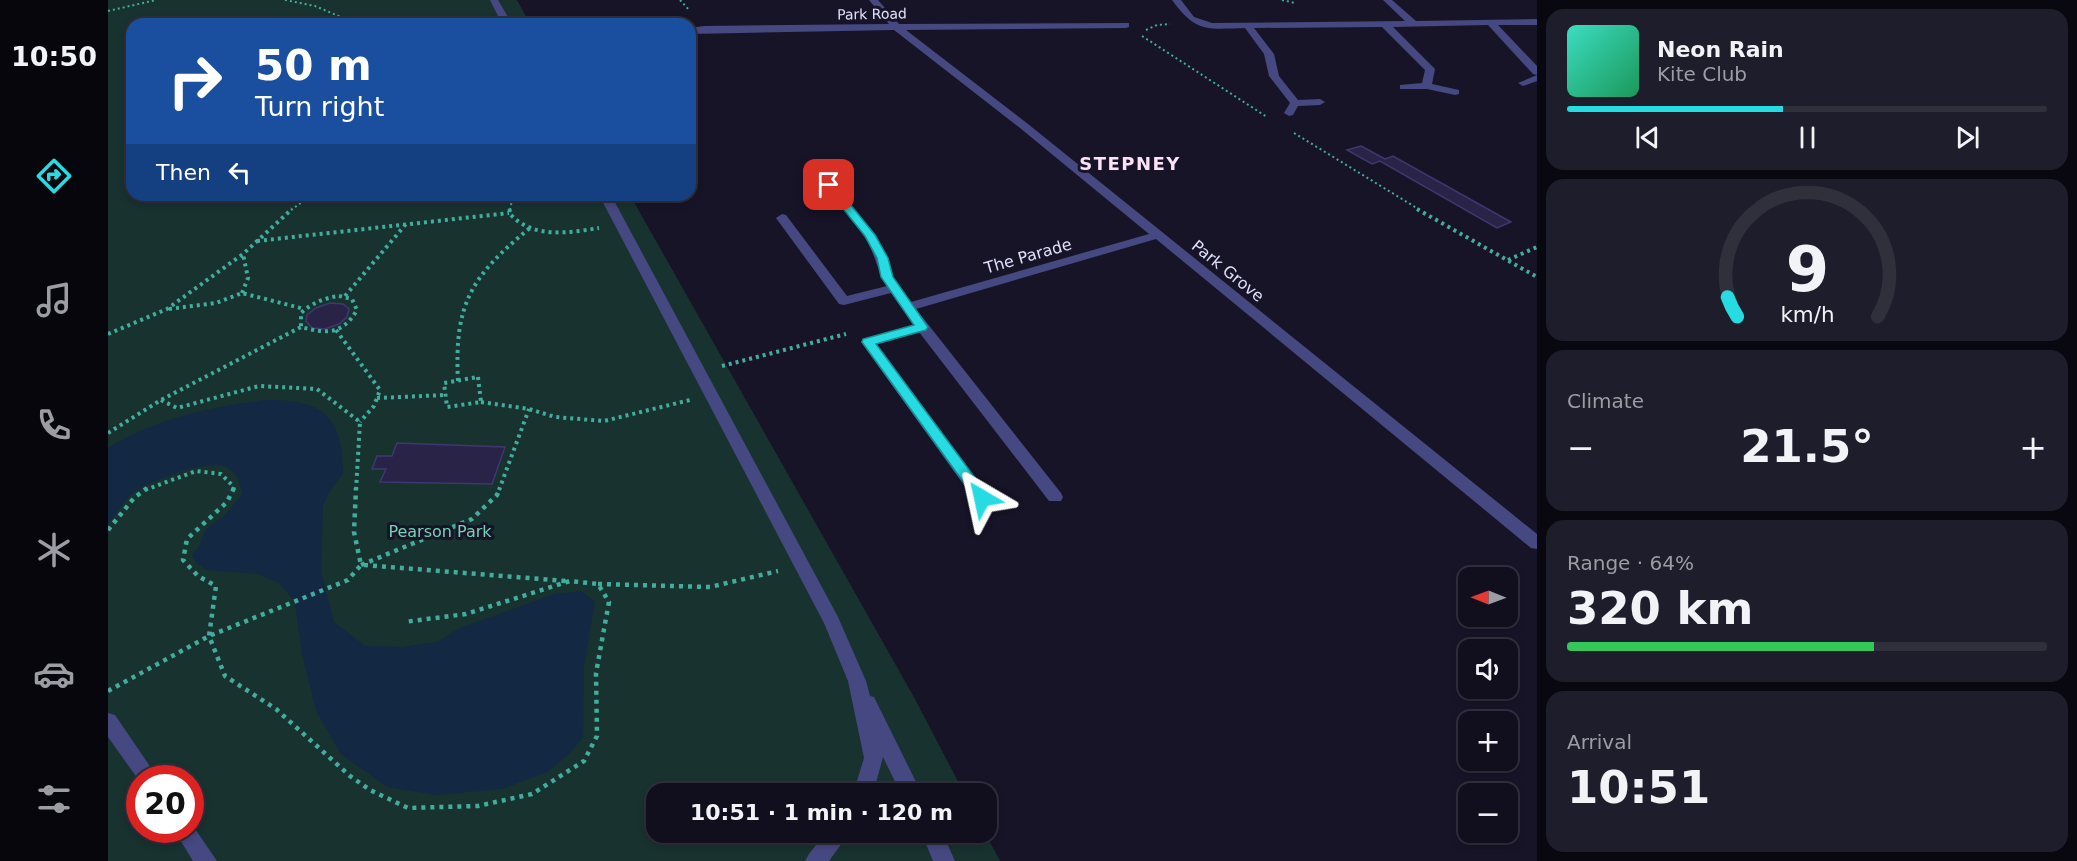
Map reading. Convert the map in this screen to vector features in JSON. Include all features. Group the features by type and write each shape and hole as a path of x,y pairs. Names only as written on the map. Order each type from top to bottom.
{"street":[{"path":"494,0 504,18"},
{"name":"Park Grove","path":"873,0 896,27 1015,119 1537,543"},
{"path":"1176,0 1195,22 1211,26 1537,22"},
{"path":"1387,0 1412,22"},
{"path":"1489,21 1537,72"},
{"path":"1384,23 1430,69 1427,86"},
{"name":"Park Road","path":"696,31 1126,25"},
{"path":"1247,25 1269,54 1274,76 1292,108 1320,102"},
{"path":"1523,83 1537,78"},
{"path":"1404,87 1427,86 1455,92"},
{"path":"829,185 870,235 891,283 921,327 1055,497"},
{"path":"608,201 832,622 857,681 907,783"},
{"path":"782,218 844,301 891,283"},
{"name":"The Parade","path":"907,307 1157,235"},
{"path":"921,327 868,342 982,498"},
{"path":"857,681 874,758 866,783"},
{"path":"108,721 139,765"},
{"path":"193,843 206,861"},
{"path":"816,861 831,843"},
{"path":"936,843 944,861"}],"path":[{"path":"108,11 156,0"},
{"path":"285,0 315,6 343,18"},
{"path":"1195,22 1157,25 1137,32 1271,119"},
{"path":"1290,132 1381,188 1537,276"},
{"path":"108,334 167,309 243,254 292,208 303,201"},
{"path":"512,201 509,213 511,217 530,228 564,232 620,223"},
{"path":"257,241 509,213"},
{"path":"345,296 406,224"},
{"path":"458,381 455,348 458,321 467,298 475,282 490,262 530,228"},
{"path":"1507,261 1537,247"},
{"path":"242,293 248,278 243,254"},
{"path":"167,309 216,303 242,293 305,309"},
{"path":"108,433 161,400 301,327 323,333 336,330 349,323 357,310 352,299 345,296 320,300 305,309 299,319 301,327"},
{"path":"336,330 380,390 374,406 360,422 354,532 361,565"},
{"path":"698,372 857,332"},
{"path":"481,402 478,377 444,383 447,407 481,402 529,409 555,417 604,421 711,395"},
{"path":"161,400 177,408 259,386 317,389 360,422"},
{"path":"377,398 446,395"},
{"path":"108,691 209,636 348,580 361,565 472,519 497,495 529,409"},
{"path":"108,530 134,498 150,486 196,471 222,474 234,487 227,502 188,539 183,561 198,576 216,586 209,636 225,676 276,709 350,776 370,790 408,808 478,806 532,794 584,761 597,736 596,673 609,602 598,584"},
{"path":"361,565 598,584 710,587 802,565"},
{"path":"404,622 466,614 570,581"}],"green space":[{"name":"Pearson Park","path":"108,0 517,0 527,18 126,18 126,201 633,201 915,699 959,783 646,783 646,843 990,843 1000,861 108,861"}],"water":[{"path":"266,400 302,403 326,415 334,425 342,454 343,473 323,505 321,572 334,622 365,646 402,647 437,642 460,628 555,594 581,591 595,601 584,667 583,737 572,751 549,771 502,789 436,795 387,787 341,754 316,711 302,655 295,602 279,583 258,574 207,570 196,563 192,555 200,545 205,530 225,515 242,494 239,482 230,469 218,465 193,468 153,482 134,492 108,524 108,448 145,429 184,415"}],"building":[{"path":"1361,146 1385,159 1393,156 1511,222 1497,228 1380,161 1372,164 1347,150"},
{"path":"330,303 343,304 349,309 347,317 339,324 325,329 312,328 306,321 307,315 316,308"},
{"path":"397,443 505,447 492,484 380,482 386,469 372,469 377,456 392,456"}],"district":[{"name":"STEPNEY","path":"1130,163"}],"route":[{"path":"829,185 870,235 882,258 887,277 921,327 868,342 982,498"}]}
